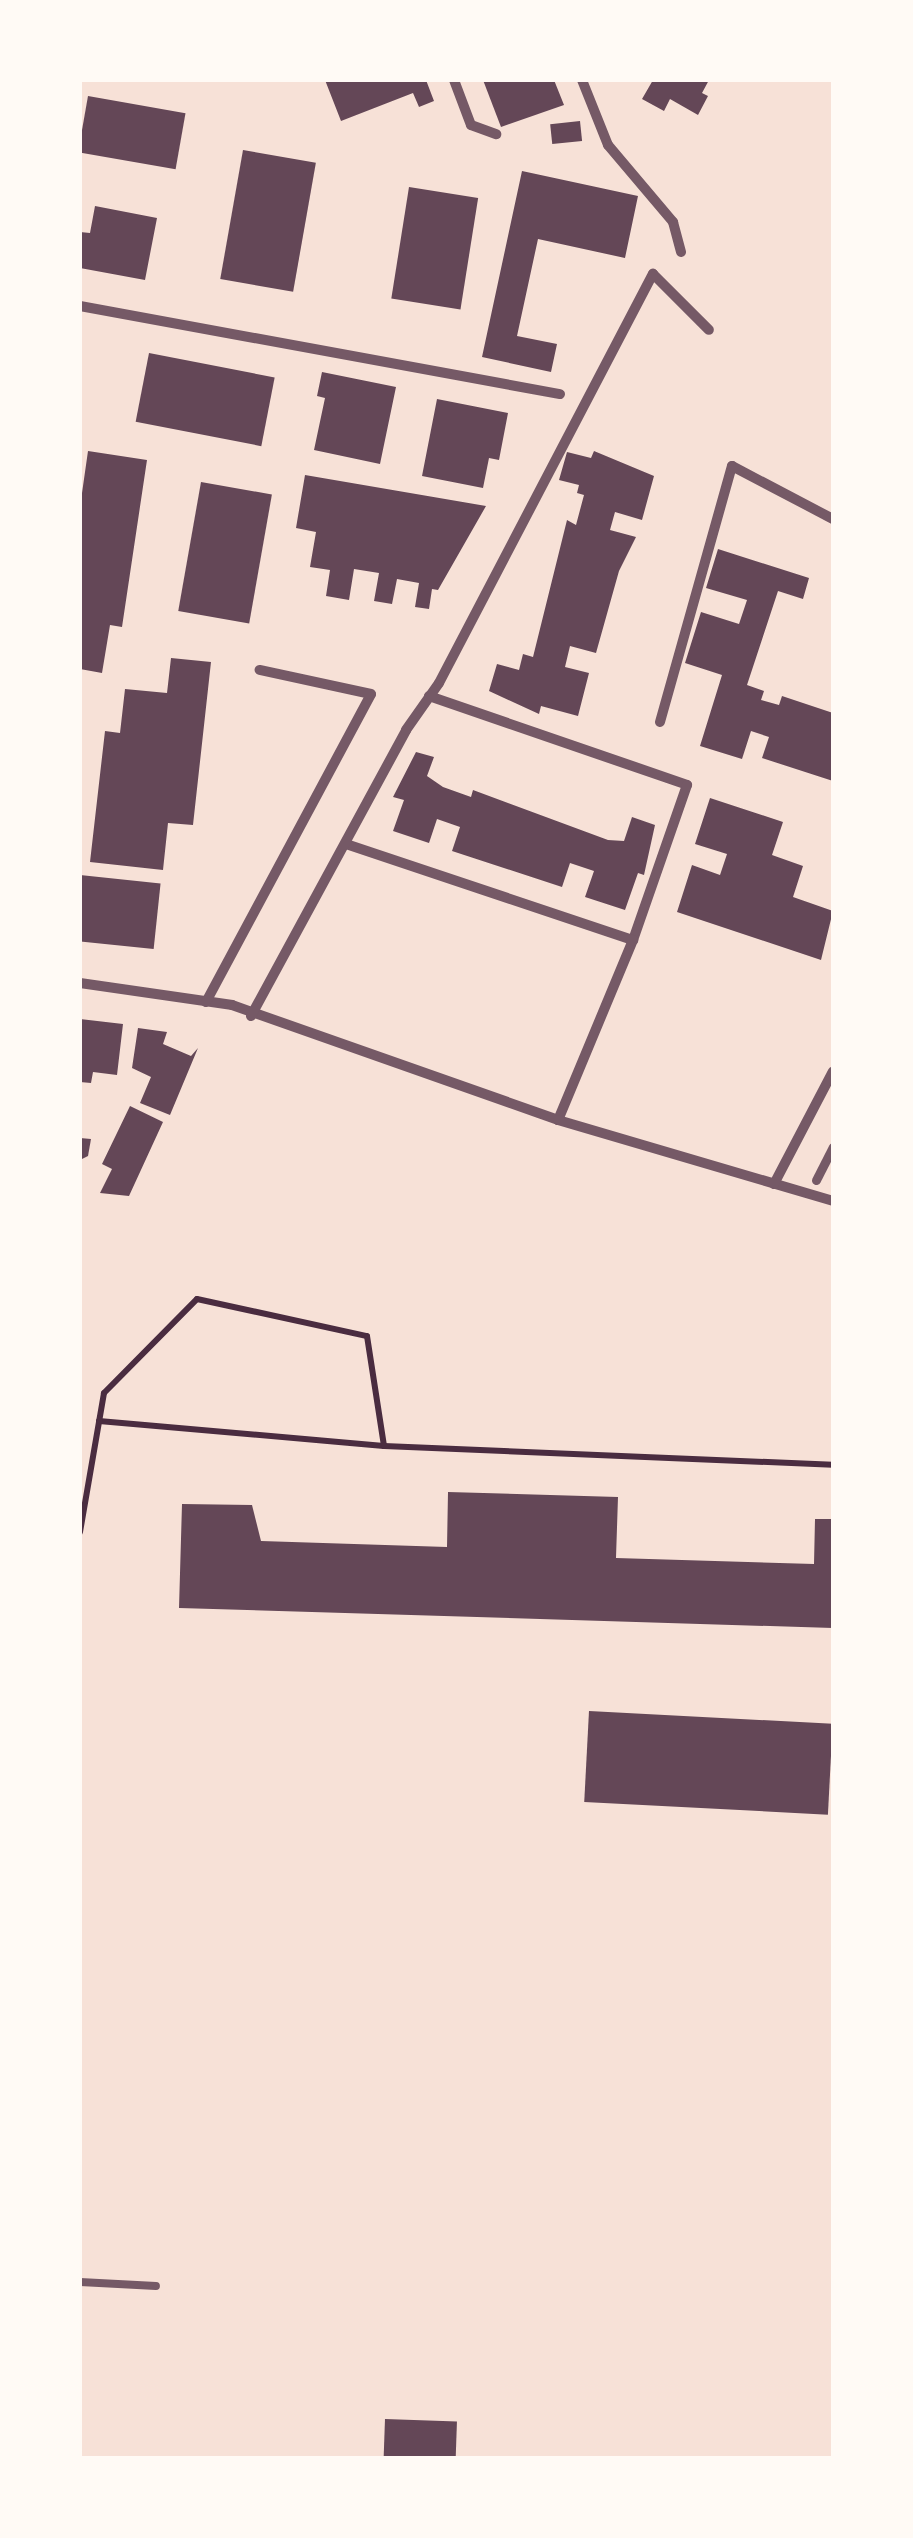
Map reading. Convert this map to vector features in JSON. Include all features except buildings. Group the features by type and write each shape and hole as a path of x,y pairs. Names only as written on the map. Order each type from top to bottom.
{"street":[{"path":"454,80 470,125 496,134"},
{"path":"582,80 608,145 673,222 681,252"},
{"path":"251,1016 429,696 653,274 709,330"},
{"path":"80,306 560,394"},
{"path":"660,722 732,466 833,519"},
{"path":"206,1002 371,694 260,670"},
{"path":"429,696 687,784 634,940 558,1120"},
{"path":"346,844 634,940"},
{"path":"80,983 232,1006 251,1016 558,1120 833,1201"},
{"path":"774,1184 833,1071"},
{"path":"816,1180 833,1147"}],"lane":[{"path":"80,2282 156,2286"}],"path":[{"path":"80,1532 104,1393 197,1298 366,1336 384,1446"},
{"path":"99,1420 384,1446 833,1465"}]}
